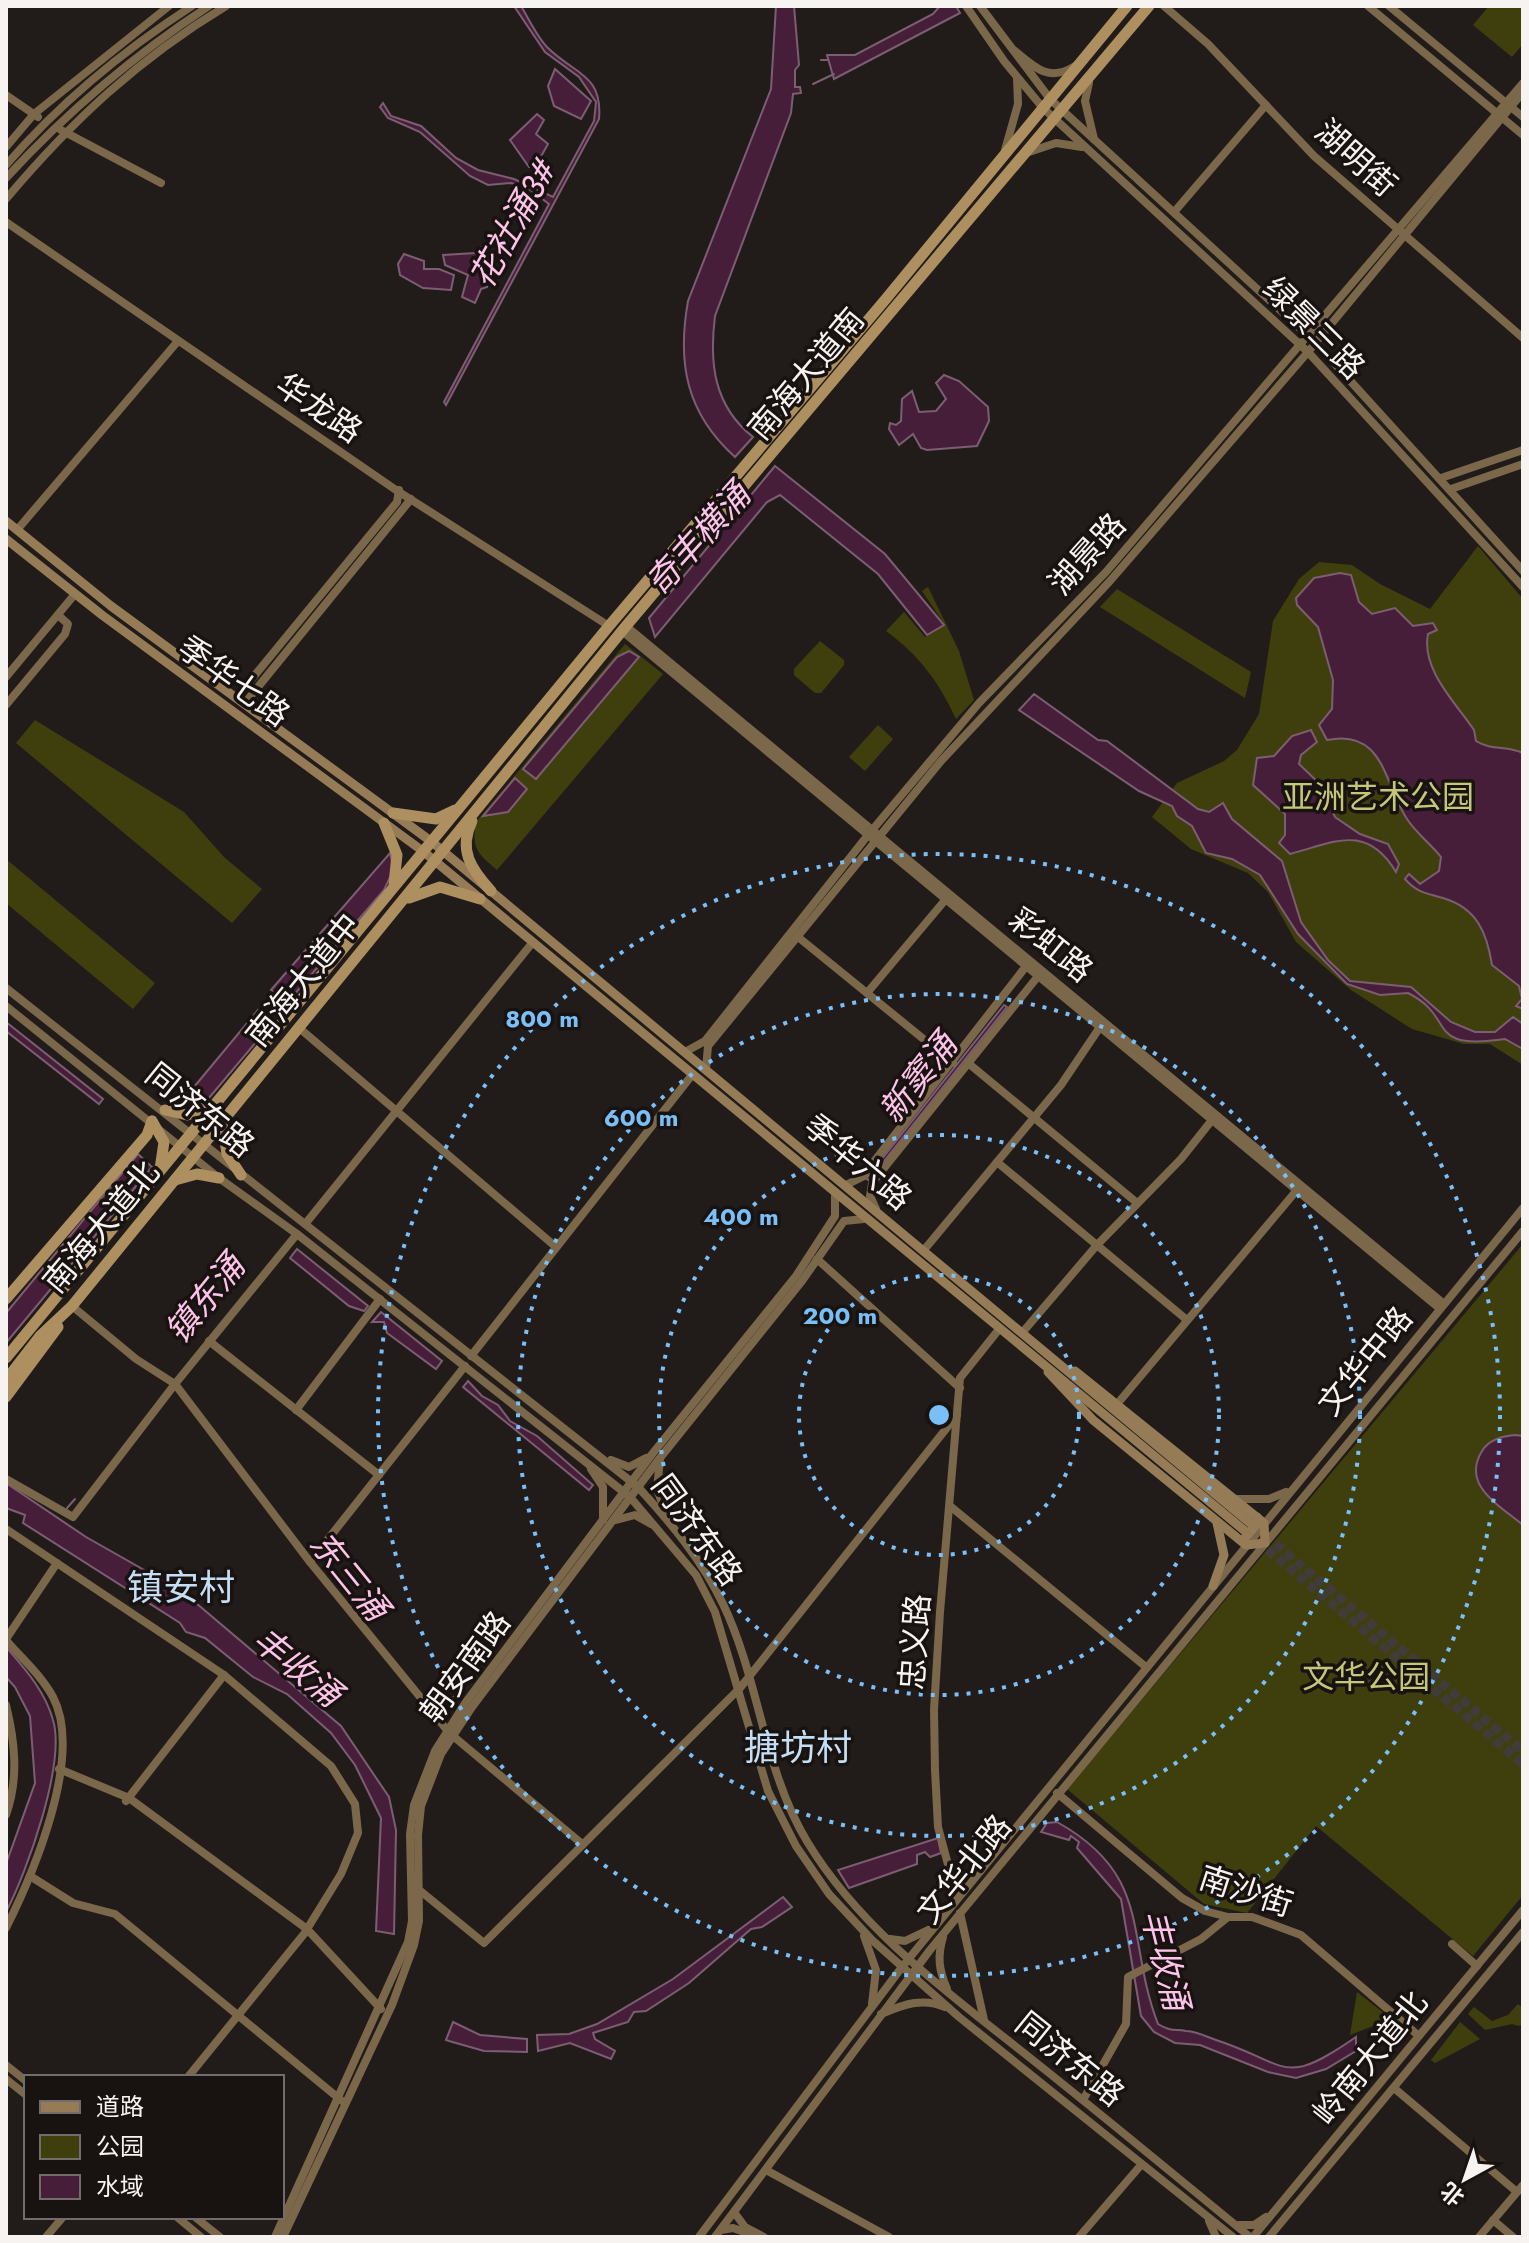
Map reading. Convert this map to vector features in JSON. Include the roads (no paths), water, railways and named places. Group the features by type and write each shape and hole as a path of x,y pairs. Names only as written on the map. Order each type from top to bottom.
{"highway":[{"name":"南海大道南","path":"774,443 1127,6"},
{"name":"南海大道南","path":"432,842 609,626 737,486 1149,6"},
{"name":"南海大道南","path":"443,851 628,632 737,486"},
{"path":"393,813 436,819 462,805"},
{"path":"478,809 464,846 470,868 491,891"},
{"path":"384,823 397,855 398,869 389,896"},
{"name":"南海大道中","path":"193,1132 432,842"},
{"name":"南海大道中","path":"205,1143 443,851"},
{"path":"399,905 430,888 480,899"},
{"path":"349,943 357,954"},
{"path":"165,1110 187,1115 212,1109"},
{"path":"152,1121 164,1142 159,1172"},
{"path":"6,1299 147,1135 152,1121"},
{"path":"222,1121 227,1154 241,1175"},
{"name":"南海大道北","path":"6,1358 193,1132"},
{"name":"南海大道北","path":"9,1376 72,1306 205,1143"},
{"path":"175,1180 197,1174 219,1178"},
{"path":"6,1348 49,1299 59,1294"},
{"path":"6,1397 60,1324 60,1317"}],"main road":[{"path":"6,147 34,114 169,6"},
{"path":"6,165 126,53 192,6"},
{"path":"6,178 50,125 134,58 209,6"},
{"path":"6,199 99,97 143,62 226,6"},
{"path":"966,6 1017,77 1058,115"},
{"path":"980,6 1046,103"},
{"name":"湖明街","path":"1164,6 1208,44 1314,156 1523,338"},
{"path":"1368,6 1523,135"},
{"path":"1389,6 1523,117"},
{"path":"126,53 137,32"},
{"path":"1007,43 1047,74 1061,75 1079,64"},
{"path":"1094,72 1085,89 1085,101 1094,140"},
{"path":"1002,157 1015,125 1017,77"},
{"name":"湖景路","path":"685,1052 705,1041 979,703 1106,572 1300,344 1311,339 1500,116 1523,83"},
{"name":"湖景路","path":"1508,105 1523,92"},
{"path":"6,95 50,125 161,183"},
{"path":"1175,211 1266,105"},
{"name":"绿景三路","path":"1058,115 1094,140 1175,211 1311,339 1523,571"},
{"name":"绿景三路","path":"1058,115 1087,149 1308,352 1523,587"},
{"path":"1025,154 1056,143 1087,149"},
{"name":"华龙路","path":"6,222 411,499 609,626"},
{"name":"湖景路","path":"706,1069 708,1046 798,937 874,835 1110,581 1308,352 1311,339"},
{"path":"17,530 178,341"},
{"path":"1441,478 1523,450"},
{"path":"1451,489 1523,464"},
{"path":"241,700 397,502 399,490"},
{"path":"241,700 411,499"},
{"name":"季华七路","path":"6,521 111,606 432,842"},
{"name":"季华七路","path":"6,539 75,594 435,861"},
{"path":"6,677 75,594"},
{"path":"6,705 65,634 68,624 58,615"},
{"name":"彩虹路","path":"628,632 1441,1305"},
{"name":"彩虹路","path":"874,835 946,899 1030,963 1039,977 1441,1305"},
{"name":"季华六路","path":"432,842 876,1209 1022,1333 1039,1354"},
{"name":"季华六路","path":"435,861 864,1219 1000,1328 1039,1354 1250,1530"},
{"path":"867,993 946,899"},
{"path":"798,937 953,1063"},
{"path":"306,1223 533,942"},
{"path":"846,1185 864,1175 1030,963"},
{"path":"876,1209 870,1196 872,1183 1039,977"},
{"name":"同济东路","path":"6,988 193,1132 241,1175 635,1484 668,1520 704,1569 724,1606 749,1677 781,1787 806,1841 837,1885 890,1939 947,1990 1252,2237"},
{"path":"998,1006 1007,1002 1010,1013"},
{"name":"同济东路","path":"6,1006 182,1144 219,1178 297,1234 628,1494 696,1575 715,1612 768,1791 829,1894 860,1928 952,2010 1233,2237"},
{"path":"298,1027 556,1247"},
{"path":"924,1250 1061,1085 1100,1027"},
{"path":"968,1063 1136,1202"},
{"path":"471,1356 692,1075"},
{"path":"1022,1333 1136,1202 1181,1159 1212,1120"},
{"path":"997,1162 1187,1320"},
{"path":"864,1175 863,1184 872,1183"},
{"path":"1118,1403 1297,1190"},
{"name":"朝安南路","path":"283,2237 343,2102 408,1942 412,1921 410,1845 414,1805 424,1774 450,1733 635,1484 796,1276 835,1216 835,1194"},
{"name":"文华中路","path":"1250,1530 1295,1484 1523,1208"},
{"name":"朝安南路","path":"656,1456 817,1259 844,1221 864,1219"},
{"name":"文华中路","path":"1265,1543 1523,1231"},
{"path":"6,1479 73,1517 209,1341 297,1234"},
{"path":"817,1259 960,1388"},
{"path":"296,1410 380,1299"},
{"path":"72,1306 136,1359 175,1384 310,1562 450,1733 581,1843"},
{"name":"忠义路","path":"957,1898 939,1831 934,1710 960,1378 1000,1328"},
{"path":"209,1341 379,1475"},
{"path":"1039,1354 1082,1410 1216,1520 1250,1530 1265,1543"},
{"path":"1039,1354 1118,1403 1236,1499 1250,1530 1265,1543"},
{"path":"310,1562 465,1366"},
{"path":"418,1889 431,1903 484,1943 740,1688 957,1415"},
{"path":"598,1453 629,1467 656,1456 657,1489 668,1520"},
{"path":"581,1456 603,1487 606,1524 626,1515 635,1515 657,1527"},
{"path":"1236,1499 1269,1499 1283,1495 1295,1484"},
{"path":"950,1506 1146,1667"},
{"path":"1213,1586 1225,1544 1216,1520"},
{"path":"6,1529 224,1677 331,1766 355,1804 358,1833 341,1874 305,1931 190,2075"},
{"name":"文华北路","path":"699,2237 909,1957 1213,1586 1250,1530"},
{"name":"文华北路","path":"718,2234 918,1965 1265,1543"},
{"path":"6,1928 44,1842 63,1742 55,1700 37,1674 6,1640 55,1565"},
{"path":"129,1800 224,1677"},
{"path":"6,1705 15,1754 12,1797 6,1815"},
{"name":"朝安南路","path":"275,2237 392,2005 414,1945 419,1921 421,1806 450,1733"},
{"path":"59,1771 129,1800 305,1931 380,2011"},
{"name":"南沙街","path":"1057,1793 1182,1898 1228,1917 1252,1917 1301,1935 1419,2036"},
{"path":"29,1878 73,1903 115,1914 343,2102"},
{"name":"岭南大道北","path":"1252,2237 1523,1910"},
{"path":"960,1913 984,2021"},
{"path":"1083,2100 1126,2024 1128,1977 1201,1939 1228,1917"},
{"path":"890,1939 905,1941 936,1925"},
{"path":"860,1928 876,1970 871,2008"},
{"path":"945,1932 938,1953 939,1970 947,1990"},
{"name":"岭南大道北","path":"1269,2237 1523,1932"},
{"path":"1452,1944 1477,1966"},
{"path":"881,2015 910,2003 932,2002 952,2010"},
{"path":"6,2065 24,2079"},
{"path":"6,2079 24,2093"},
{"path":"1394,2088 1520,2189 1479,2237"},
{"path":"1356,2132 1350,2135 1346,2132 1361,2107"},
{"path":"1079,2237 1141,2165"},
{"path":"766,2170 889,2237"},
{"path":"1197,2209 1210,2223 1216,2237"},
{"path":"734,2212 745,2227 764,2237"},
{"path":"1234,2224 1254,2225 1274,2212"},
{"path":"46,2237 61,2219"},
{"path":"179,2219 201,2237"},
{"path":"198,2219 220,2237"},
{"path":"1493,2220 1513,2237"},
{"path":"718,2234 733,2228 754,2237"}],"water":[{"path":"514,6 521,6 548,48 585,76 596,93 599,119 446,405 444,402 549,204 529,189 511,183 488,185 470,176 420,132 388,118 380,107 383,103 391,116 421,126 456,158 478,170 514,179 553,197 594,121 596,102 579,77 545,52"},
{"path":"776,6 794,6 799,65 795,70 795,87 800,87 801,93 793,94 791,113 715,316 713,334 714,367 722,398 740,425 753,437 735,457 705,423 696,405 685,366 685,324 688,301 771,89"},
{"path":"940,6 956,6 960,13 834,79 827,55 855,55 933,14"},
{"path":"555,69 591,101 581,119 554,106 548,86"},
{"path":"537,114 544,120 536,134 548,144 535,167 529,167 510,140"},
{"path":"481,247 491,254 487,287 481,289 475,303 462,297 468,275 445,265 443,255 476,253"},
{"path":"404,254 424,261 424,269 439,269 454,275 451,290 423,288 400,275 398,264"},
{"path":"944,375 959,381 988,407 989,421 977,446 927,450 921,448 913,434 899,445 889,429 890,423 896,425 901,421 902,399 912,391 919,412 936,411 946,399 936,383"},
{"path":"775,466 885,554 944,625 927,635 878,574 780,495 767,502 655,637 649,618"},
{"path":"1340,573 1351,575 1359,602 1372,614 1395,608 1413,626 1433,623 1437,630 1428,634 1427,647 1434,672 1474,730 1476,741 1523,753 1523,1009 1516,1006 1522,999 1519,986 1492,965 1483,932 1472,915 1455,902 1418,890 1405,879 1409,874 1420,884 1439,871 1441,857 1407,819 1380,762 1361,742 1327,740 1319,725 1332,709 1333,680 1318,627 1297,605 1296,598 1314,578"},
{"path":"629,651 639,657 536,779 523,769 617,657"},
{"path":"1034,694 1098,740 1107,741 1198,809 1209,812 1223,803 1232,819 1282,861 1301,922 1328,960 1350,981 1411,987 1451,1022 1475,1032 1495,1032 1513,1017 1523,1024 1523,1049 1505,1039 1479,1041 1451,1036 1433,1012 1408,993 1380,995 1347,984 1298,934 1260,875 1232,859 1206,853 1192,826 1177,816 1172,806 1139,791 1019,710"},
{"path":"1311,730 1317,742 1301,755 1299,764 1322,786 1335,817 1360,834 1388,844 1399,864 1396,872 1385,856 1361,841 1335,842 1290,854 1279,843 1285,835 1285,814 1253,785 1257,758 1274,756 1292,736"},
{"path":"515,778 527,789 508,812 483,816"},
{"path":"390,853 394,869 384,890 287,1003 271,990"},
{"path":"1004,1005 1007,1007 869,1180 866,1179"},
{"path":"258,1010 273,1022 203,1105 189,1093"},
{"path":"6,1022 103,1099 99,1104 6,1031"},
{"path":"138,1154 152,1167 6,1343 6,1313"},
{"path":"297,1249 368,1306 364,1311 349,1306 290,1258"},
{"path":"381,1312 442,1361 436,1369 387,1333 384,1322 372,1322"},
{"path":"468,1381 482,1396 498,1405 510,1421 537,1436 593,1485 589,1490 463,1387"},
{"path":"1515,1435 1523,1436 1523,1525 1494,1502 1479,1484 1476,1474 1477,1463 1488,1444"},
{"path":"6,1483 86,1537 183,1592 341,1726 389,1797 396,1830 394,1934 376,1931 381,1818 355,1765 331,1733 287,1694 253,1677 205,1638 186,1632 180,1623 23,1523 25,1515 6,1508"},
{"path":"6,1647 45,1699 56,1739 49,1789 34,1845 6,1912 6,1864 35,1783 30,1716 15,1687 6,1677"},
{"path":"1057,1822 1088,1843 1109,1864 1123,1887 1132,1911 1148,1993 1158,2024 1169,2029 1198,2033 1286,2067 1313,2063 1356,2037 1356,2051 1326,2069 1296,2078 1268,2072 1200,2045 1175,2043 1154,2032 1141,2016 1121,1899 1077,1848 1079,1842 1071,1836 1069,1840 1041,1832 1047,1823"},
{"path":"938,1838 941,1853 930,1857 925,1852 917,1855 917,1864 849,1888 838,1870"},
{"path":"783,1897 792,1907 762,1927 751,1929 689,1983 646,2011 634,2012 628,2022 593,2033 595,2039 615,2051 611,2059 570,2043 538,2051 537,2035 569,2034 597,2024 673,1979"},
{"path":"453,2022 480,2035 527,2039 527,2052 484,2051 446,2040"}],"waterway":[{"path":"821,60 828,60"},
{"path":"813,84 834,74"},
{"name":"镇东涌","path":"67,1508 75,1499"}],"tunnel":[{"path":"1265,1535 1523,1751"},
{"path":"1257,1541 1523,1764"}],"district":[{"name":"镇安村","path":"181,1587"},
{"name":"搪坊村","path":"798,1747"}],"water label":[{"name":"花社涌3#","path":"513,224"},
{"name":"奇丰横涌","path":"698,539"},
{"name":"新窦涌","path":"918,1078"},
{"name":"东三涌","path":"349,1576"},
{"name":"丰收涌","path":"297,1667"},
{"name":"丰收涌","path":"1165,1960"}],"park label":[{"name":"亚洲艺术公园","path":"1378,797"},
{"name":"文华公园","path":"1366,1677"}]}
